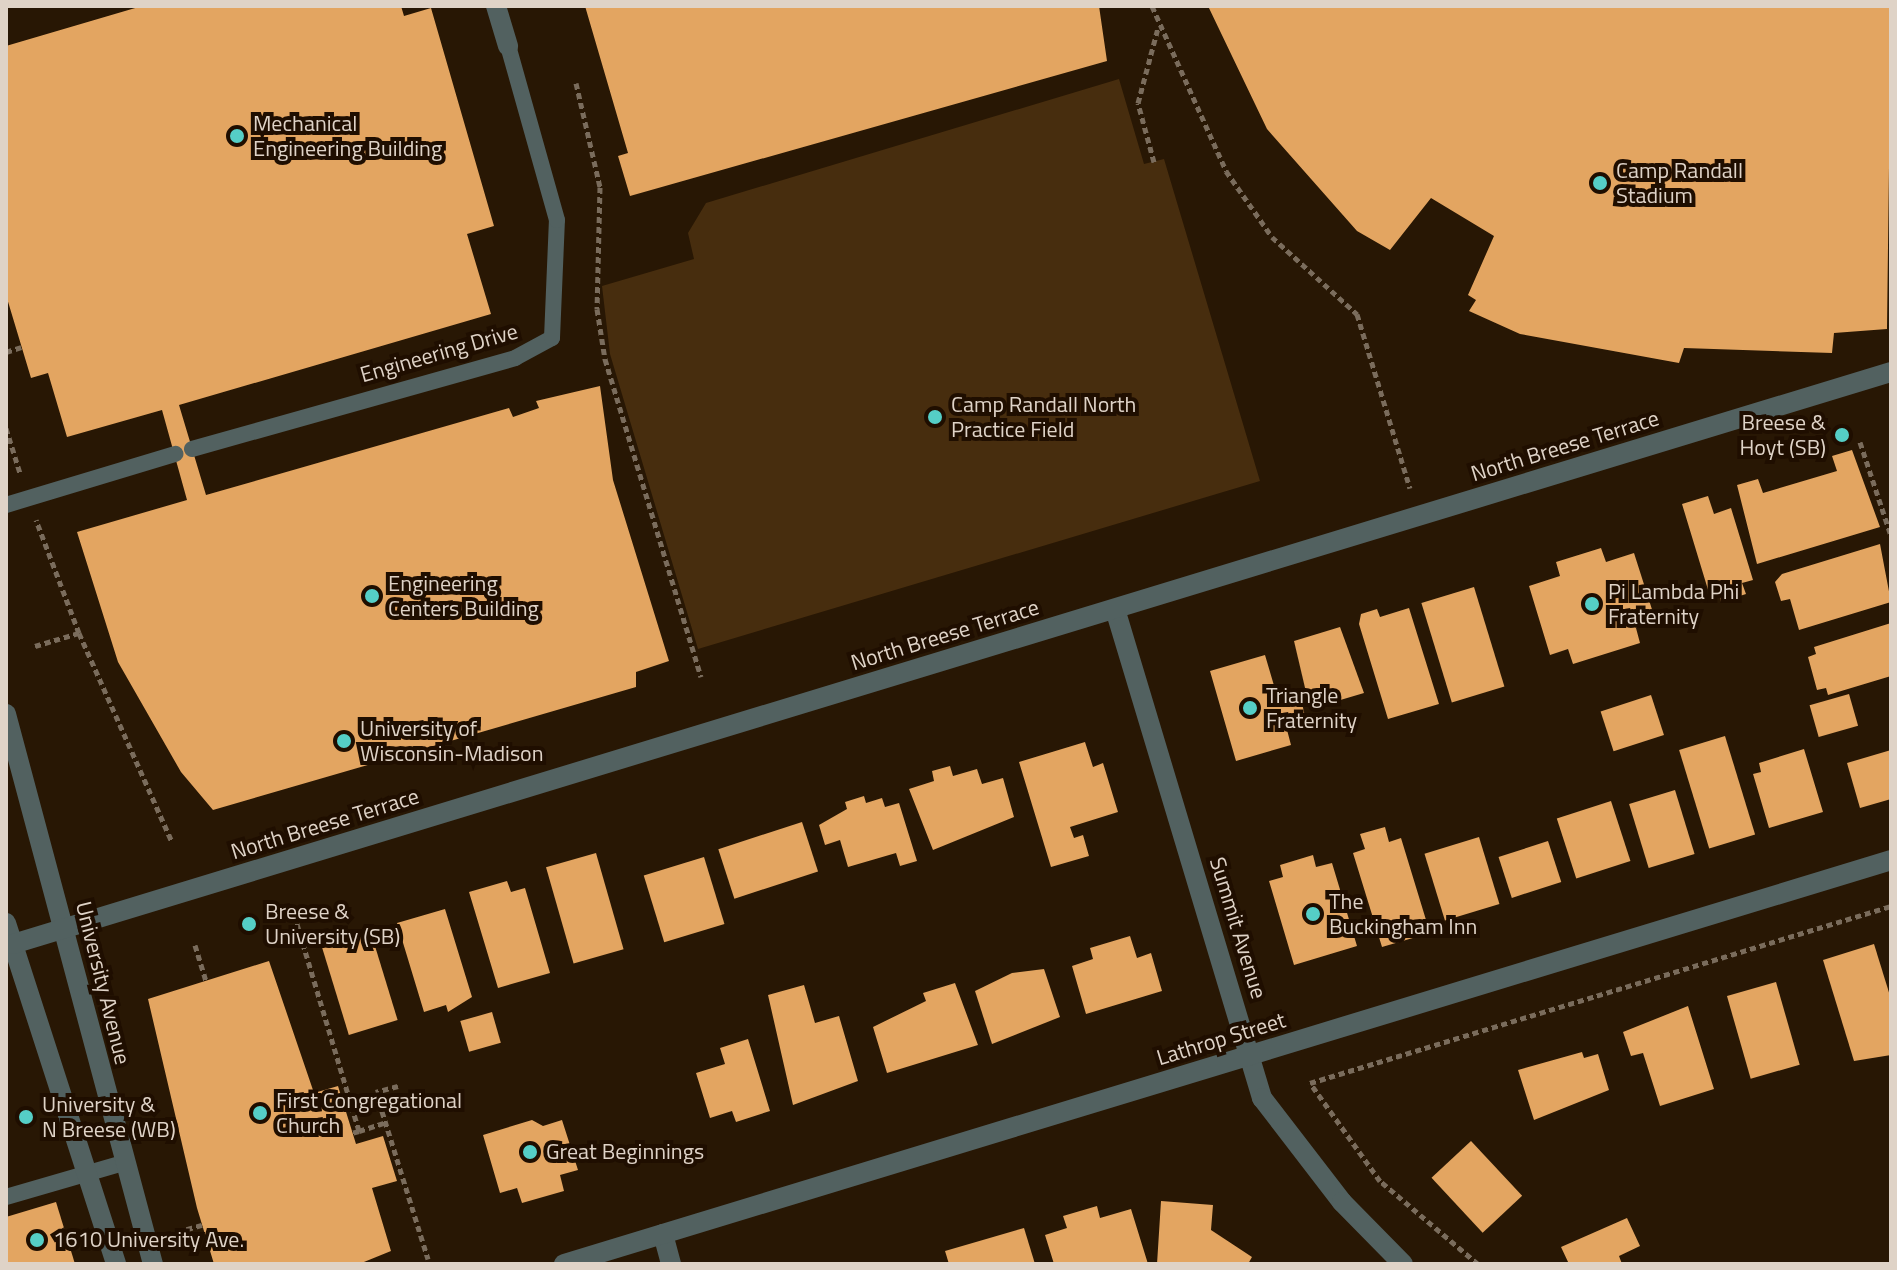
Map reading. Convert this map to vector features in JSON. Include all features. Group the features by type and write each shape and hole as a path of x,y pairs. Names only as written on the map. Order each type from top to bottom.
{"street":[{"name":"Engineering Drive","path":"496,6 508,46"},
{"name":"North Breese Terrace","path":"13,944 1891,374"},
{"name":"Summit Avenue","path":"1115,609 1274,1121 1403,1264"},
{"name":"University Avenue","path":"6,714 65,929 123,1163 153,1264"},
{"name":"Lathrop Street","path":"564,1264 1891,860"},
{"path":"6,923 116,1264"},
{"path":"663,1234 671,1264"}],"lane":[{"name":"Engineering Drive","path":"192,449 515,358 552,338 557,220 508,46"},
{"path":"6,505 175,454"},
{"path":"6,1197 123,1163"}],"path":[{"path":"1152,6 1158,28 1234,182 1272,237 1357,314 1404,468"},
{"path":"1154,162 1138,103 1158,28"},
{"path":"576,83 600,187 597,309 605,359 701,677"},
{"path":"6,352 21,347"},
{"path":"6,428 27,499 79,633 171,840"},
{"path":"1860,442 1891,536"},
{"path":"35,646 79,633"},
{"path":"1478,1264 1380,1181 1310,1083 1891,906"},
{"path":"294,914 355,1132 386,1122"},
{"path":"195,945 206,981"},
{"path":"398,1086 376,1092 394,1162 428,1259"},
{"path":"177,1232 202,1225"}],"shaded area":[{"name":"Camp Randall North Practice Field","path":"1119,79 1144,164 1164,159 1260,481 698,649 610,354 602,286 694,259 688,233 706,203"}],"building":[{"path":"142,6 401,6 404,16 431,8 494,226 467,234 491,314 179,405 206,495 509,408 513,417 539,408 536,401 600,386 613,480 669,661 636,672 636,687 213,810 181,772 118,662 77,532 187,500 162,410 67,437 48,373 31,378 6,295 6,46"},
{"path":"585,6 1099,6 1107,61 630,196 618,156 628,153"},
{"name":"Camp Randall Stadium","path":"1208,6 1891,6 1887,329 1834,333 1832,353 1684,348 1679,363 1520,334 1469,311 1476,300 1468,295 1494,236 1431,198 1390,250 1357,231 1267,129"},
{"path":"1852,450 1880,527 1757,564 1737,485 1758,479 1763,493 1837,471 1832,456"},
{"path":"1708,496 1714,514 1731,508 1753,580 1742,583 1746,594 1721,602 1718,590 1709,593 1682,504"},
{"path":"1880,544 1891,602 1799,630 1790,599 1781,601 1775,582 1782,574"},
{"name":"Pi Lambda Phi Fraternity","path":"1601,548 1606,562 1634,553 1656,622 1636,628 1640,643 1573,664 1568,649 1550,655 1529,586 1560,576 1556,562"},
{"path":"1474,587 1504,686 1452,703 1421,603"},
{"path":"1409,608 1439,704 1388,719 1359,624 1361,614 1377,609 1380,617"},
{"path":"1891,623 1891,676 1828,695 1826,688 1817,690 1808,657 1816,654 1814,647"},
{"name":"Triangle Fraternity","path":"1340,627 1364,693 1310,709 1294,641"},
{"name":"Triangle Fraternity","path":"1265,655 1278,699 1299,690 1306,721 1286,726 1291,745 1236,761 1210,671"},
{"path":"1849,694 1858,726 1819,737 1810,705"},
{"path":"1651,695 1664,735 1614,751 1601,711"},
{"path":"1725,736 1755,834 1709,849 1679,750"},
{"path":"1085,742 1093,767 1103,763 1118,812 1070,827 1074,838 1083,835 1089,856 1051,867 1019,762"},
{"path":"1804,749 1823,812 1769,828 1753,774 1761,772 1759,763"},
{"path":"1891,750 1891,799 1860,808 1847,763"},
{"path":"950,766 953,776 977,769 982,784 1003,778 1014,817 933,850 909,789 934,781 932,771"},
{"path":"1675,790 1695,854 1649,868 1629,804"},
{"path":"864,796 866,803 882,798 885,807 899,803 917,861 900,866 896,853 848,867 840,840 825,845 819,825 847,809 845,802"},
{"path":"1611,801 1630,861 1576,879 1557,819"},
{"path":"802,822 818,871 734,899 718,849"},
{"path":"1385,827 1389,842 1401,838 1430,933 1382,947 1353,853 1365,849 1360,834"},
{"path":"1479,837 1499,904 1445,921 1424,854"},
{"path":"1548,841 1561,882 1512,898 1499,857"},
{"path":"596,853 624,949 574,963 546,867"},
{"name":"The Buckingham Inn","path":"1313,855 1316,867 1332,863 1357,946 1294,965 1269,881 1283,877 1280,865"},
{"path":"704,857 724,924 664,942 644,875"},
{"path":"507,881 511,892 525,888 550,973 498,988 469,892"},
{"path":"445,909 472,997 448,1012 446,1005 424,1012 397,923"},
{"path":"371,933 398,1020 349,1035 322,948"},
{"path":"1130,936 1137,958 1151,953 1162,991 1086,1014 1072,966 1093,959 1090,948"},
{"path":"1874,944 1891,999 1891,1055 1854,1061 1823,960"},
{"name":"First Congregational Church","path":"269,961 314,1093 338,1086 356,1144 383,1136 397,1181 372,1188 391,1251 359,1264 214,1264 197,1208 148,999"},
{"path":"1044,969 1060,1017 992,1044 975,991 1012,973"},
{"path":"1776,982 1800,1065 1751,1079 1727,996"},
{"path":"955,983 978,1045 887,1073 873,1027 926,1001 923,993"},
{"path":"804,985 815,1023 839,1016 858,1081 793,1105 768,995"},
{"path":"1688,1006 1714,1089 1660,1106 1643,1053 1631,1056 1623,1032"},
{"path":"492,1012 501,1043 469,1052 460,1021"},
{"path":"748,1039 770,1111 736,1122 732,1111 710,1118 696,1073 725,1064 720,1048"},
{"path":"1582,1052 1584,1058 1598,1054 1609,1090 1534,1120 1518,1070"},
{"name":"Great Beginnings","path":"532,1120 543,1126 562,1120 578,1170 560,1175 564,1191 522,1203 517,1188 500,1193 483,1135"},
{"path":"1471,1141 1522,1196 1483,1233 1432,1178"},
{"path":"1161,1201 1213,1205 1211,1230 1252,1257 1248,1264 1157,1264"},
{"name":"1610 University Ave.","path":"56,1202 75,1264 6,1264 6,1217"},
{"path":"1097,1206 1100,1218 1131,1209 1148,1264 1054,1264 1045,1235 1067,1228 1063,1216"},
{"path":"1627,1218 1640,1246 1619,1256 1622,1264 1569,1264 1561,1247"},
{"path":"1024,1228 1035,1264 949,1264 945,1251"}],"place":[{"name":"Mechanical Engineering Building","path":"237,136"},
{"name":"Camp Randall Stadium","path":"1600,183"},
{"name":"Camp Randall North Practice Field","path":"935,417"},
{"name":"Breese & Hoyt (SB)","path":"1842,435"},
{"name":"Engineering Centers Building","path":"372,596"},
{"name":"Pi Lambda Phi Fraternity","path":"1592,604"},
{"name":"Triangle Fraternity","path":"1250,708"},
{"name":"University of Wisconsin-Madison","path":"344,741"},
{"name":"The Buckingham Inn","path":"1313,914"},
{"name":"Breese & University (SB)","path":"249,924"},
{"name":"First Congregational Church","path":"260,1113"},
{"name":"University & N Breese (WB)","path":"26,1117"},
{"name":"Great Beginnings","path":"530,1152"},
{"name":"1610 University Ave.","path":"37,1240"}]}
